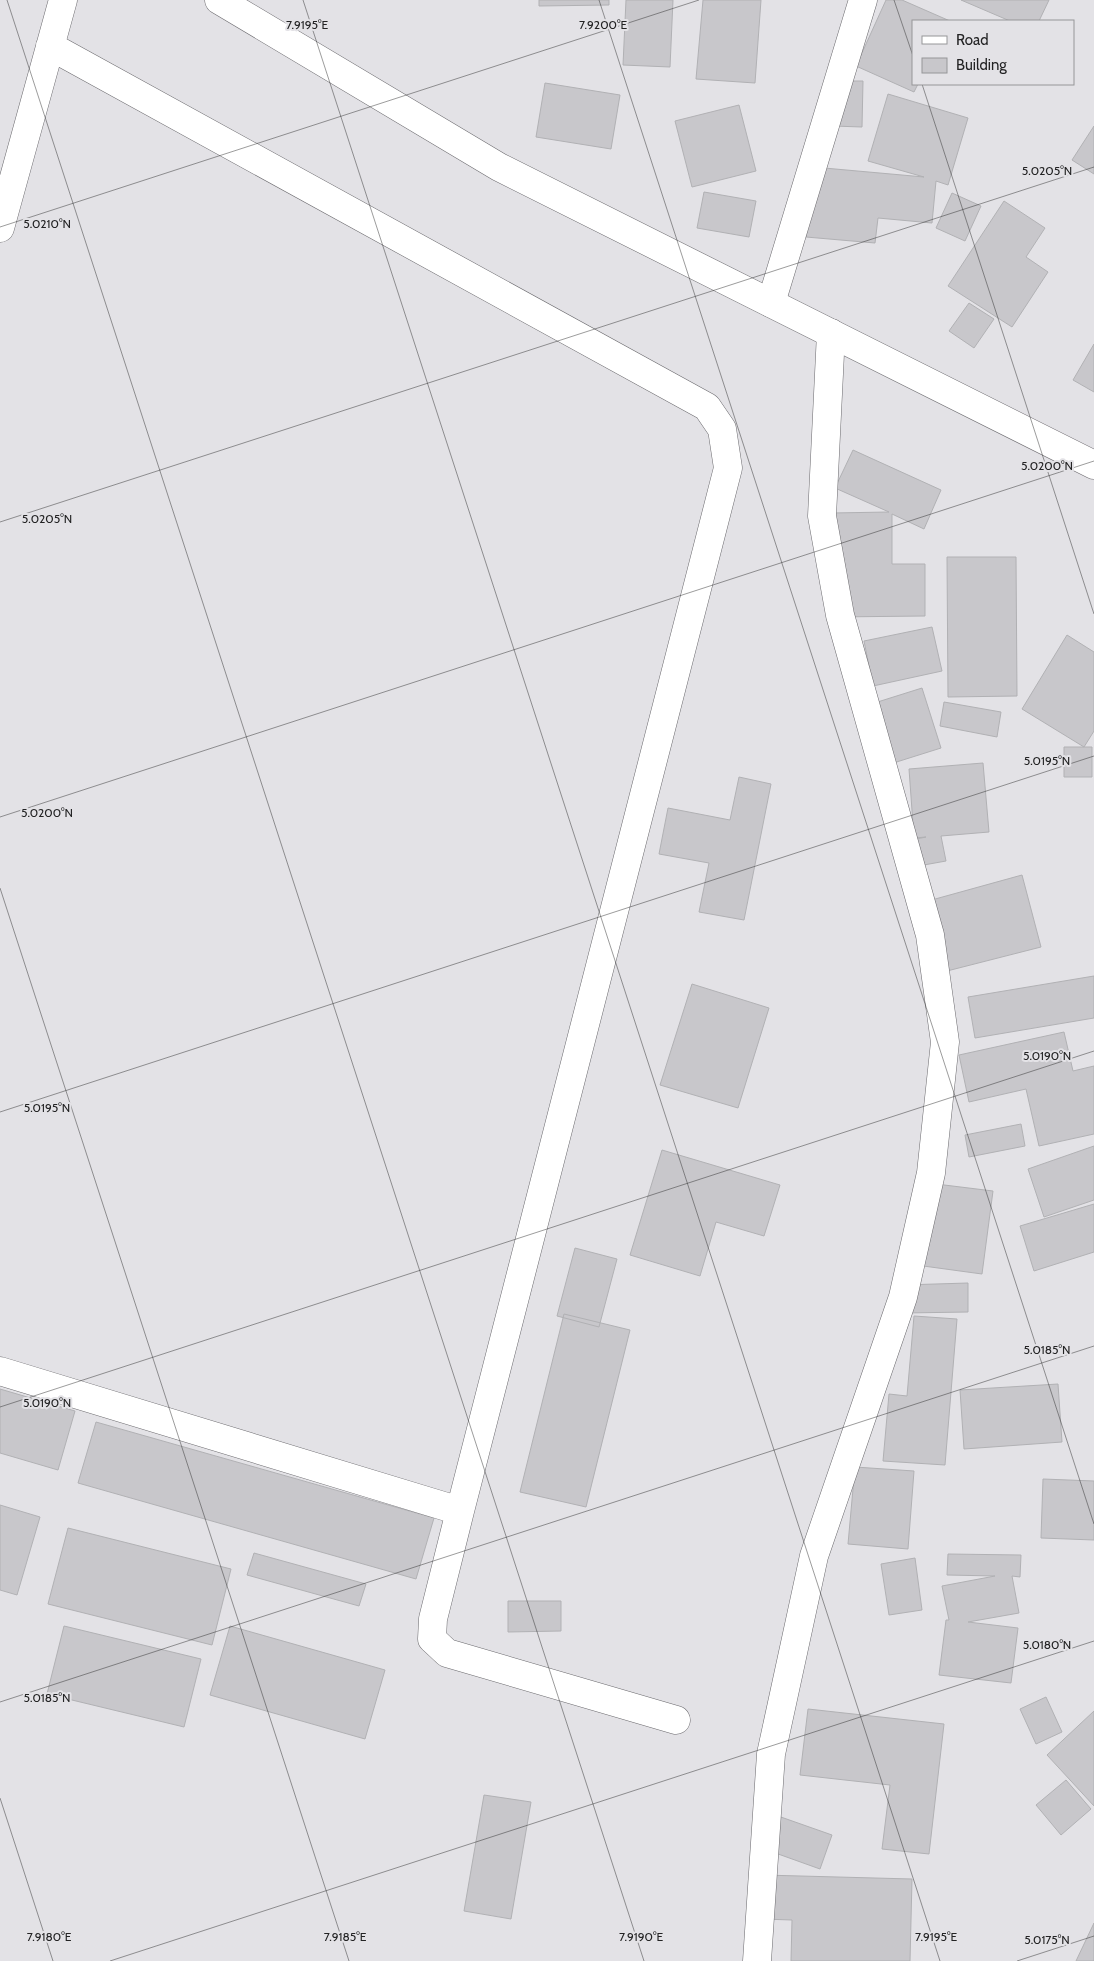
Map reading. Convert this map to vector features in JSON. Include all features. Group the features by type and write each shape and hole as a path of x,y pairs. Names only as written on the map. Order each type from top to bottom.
{"street":[{"path":"0,228 63,0"},
{"path":"219,0 499,168 1094,465"},
{"path":"771,303 863,0"},
{"path":"50,46 707,407 722,429 728,468 460,1511 433,1619 432,1639 447,1653 676,1720"},
{"path":"757,1961 771,1754 814,1556 903,1297 931,1173 945,1042 930,935 840,615 822,516 831,333"},
{"path":"0,1371 460,1511"}],"building":[{"path":"539,0 609,0 609,5 539,6"},
{"path":"626,0 673,0 670,67 623,65"},
{"path":"703,0 761,0 755,83 696,79"},
{"path":"886,0 902,0 948,20 912,20 912,85 918,85 914,92 856,66"},
{"path":"961,0 1049,0 1039,20 1008,20"},
{"path":"833,81 863,81 862,127 833,126"},
{"path":"545,83 620,95 611,149 536,137"},
{"path":"888,94 968,118 948,185 936,181 932,223 878,218 875,243 806,237 813,167 924,177 868,161"},
{"path":"739,105 756,171 692,187 675,121"},
{"path":"1094,126 1094,174 1072,160"},
{"path":"704,192 756,201 749,237 697,228"},
{"path":"952,193 981,206 965,241 936,228"},
{"path":"1004,201 1045,228 1026,257 1048,272 1012,327 948,286"},
{"path":"969,303 994,319 974,348 949,331"},
{"path":"1094,344 1094,392 1073,380"},
{"path":"853,450 941,490 924,529 892,514 892,564 925,564 925,616 832,617 832,513 889,512 835,488"},
{"path":"947,557 1016,557 1017,696 948,697"},
{"path":"932,627 942,671 873,686 864,641"},
{"path":"1067,635 1094,652 1094,731 1084,747 1022,709"},
{"path":"922,688 941,748 887,765 868,705"},
{"path":"944,702 1001,712 997,737 940,726"},
{"path":"1064,747 1092,747 1092,777 1064,777"},
{"path":"983,763 989,832 941,836 946,861 907,868 902,842 926,837 914,838 909,769"},
{"path":"739,777 771,784 744,920 699,912 709,863 659,854 668,808 730,820"},
{"path":"1022,875 1041,947 947,971 928,901"},
{"path":"1094,976 1094,1018 975,1038 968,997"},
{"path":"692,984 769,1008 738,1108 660,1085"},
{"path":"1064,1032 1073,1071 1094,1066 1094,1134 1039,1146 1026,1089 969,1102 959,1055"},
{"path":"1021,1124 1025,1146 969,1157 965,1135"},
{"path":"1094,1146 1094,1200 1044,1217 1028,1169"},
{"path":"662,1150 780,1185 764,1236 716,1222 700,1276 630,1255"},
{"path":"928,1183 993,1191 982,1274 916,1265"},
{"path":"1094,1204 1094,1252 1034,1271 1020,1226"},
{"path":"575,1248 617,1259 599,1327 557,1316"},
{"path":"968,1283 968,1312 904,1313 903,1285"},
{"path":"564,1314 630,1330 586,1507 520,1492"},
{"path":"914,1316 957,1319 945,1465 883,1461 889,1394 907,1396"},
{"path":"1058,1384 1062,1442 964,1449 960,1390"},
{"path":"0,1389 75,1411 58,1470 0,1453"},
{"path":"96,1422 434,1518 416,1579 78,1483"},
{"path":"855,1467 914,1471 908,1549 848,1544"},
{"path":"1043,1479 1094,1481 1094,1540 1041,1538"},
{"path":"0,1505 40,1517 17,1595 0,1590"},
{"path":"68,1528 231,1569 212,1645 48,1604"},
{"path":"254,1553 366,1584 359,1606 247,1575"},
{"path":"948,1554 1021,1555 1020,1577 1012,1576 1019,1613 968,1622 1018,1628 1011,1683 939,1675 946,1620 949,1620 942,1586 995,1576 947,1575"},
{"path":"915,1558 922,1610 889,1615 881,1564"},
{"path":"508,1601 561,1601 561,1631 508,1632"},
{"path":"64,1626 201,1659 184,1727 47,1694"},
{"path":"230,1626 385,1670 365,1739 210,1695"},
{"path":"1046,1697 1062,1732 1036,1744 1020,1709"},
{"path":"808,1709 944,1724 929,1854 882,1849 890,1785 800,1775"},
{"path":"1094,1711 1094,1806 1047,1755"},
{"path":"1066,1780 1091,1809 1061,1835 1036,1805"},
{"path":"484,1795 531,1802 511,1919 464,1911"},
{"path":"778,1816 832,1835 820,1869 767,1850"},
{"path":"763,1875 912,1879 910,1961 791,1961 792,1920 762,1919"},
{"path":"1094,1923 1094,1961 1076,1961"}]}
